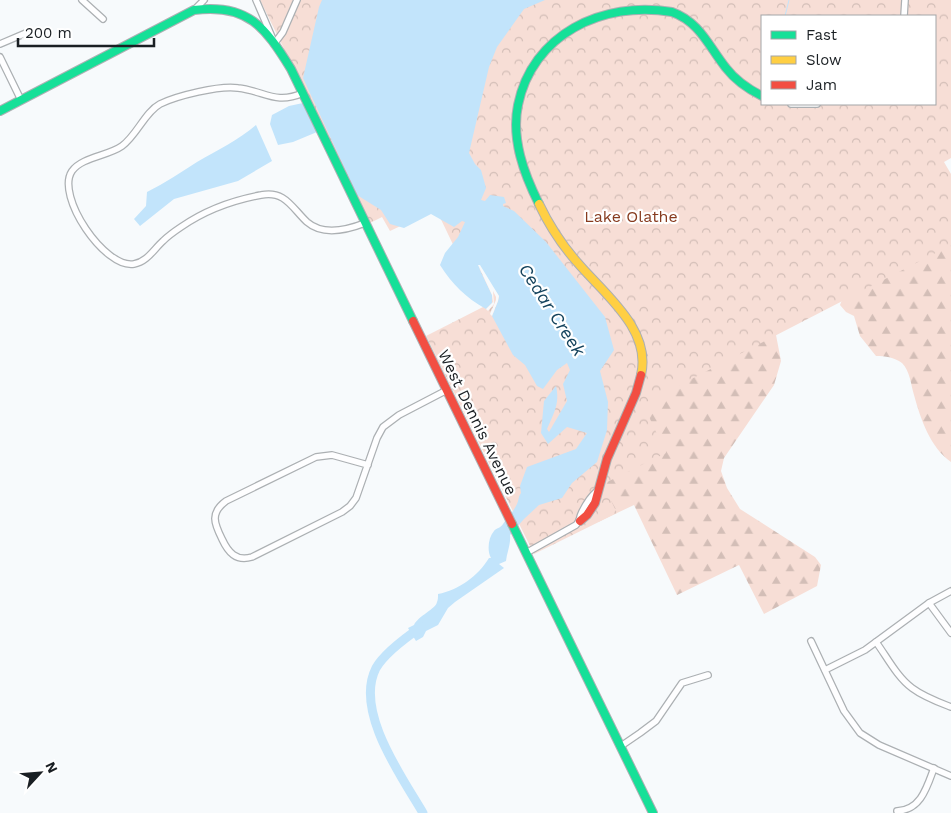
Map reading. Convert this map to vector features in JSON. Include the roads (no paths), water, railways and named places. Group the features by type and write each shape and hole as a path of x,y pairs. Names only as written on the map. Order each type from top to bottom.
{"street":[{"path":"82,0 103,19"},
{"path":"0,111 194,10 204,0"},
{"path":"256,0 274,44"},
{"path":"274,44 283,32 297,0"},
{"path":"904,15 905,0"},
{"path":"524,549 570,529 589,514 598,497 600,478 638,384 643,364 640,341 630,323 561,241 545,215 528,180 520,155 516,125 518,101 522,86 533,64 553,38 584,16 623,5 640,4 667,10 688,19 703,33 720,61 735,78 761,95"},
{"name":"West Dennis Avenue","path":"194,10 218,7 238,12 256,23 274,44 303,93 653,813"},
{"path":"0,44 26,33"},
{"path":"0,57 21,100"},
{"path":"303,93 293,97 279,98 248,89 224,88 178,98 161,104 152,111 125,144 105,155 80,164 72,171 68,188 72,204 86,229 105,252 122,263 130,265 145,259 166,238 196,218 236,202 263,194 275,195 288,200 306,221 320,228 339,230 365,222"},
{"path":"368,465 332,455 316,457 220,505 215,515 215,520 227,550 235,557 248,559 342,512 356,498 368,465 377,438 388,422 447,390"},
{"path":"825,670 853,657 929,603 951,591"},
{"path":"929,603 951,633"},
{"path":"811,642 844,711 860,733 879,744 951,776"},
{"path":"876,642 911,688 951,707"},
{"path":"621,746 656,721 682,683 708,675"},
{"path":"897,811 913,806 920,799 926,791 934,768"}],"water":[{"name":"Lake Olathe","path":"322,0 545,0 524,9 497,47 489,67 469,153 481,170 486,188 481,200 485,201 490,195 504,197 506,203 503,206 514,211 546,242 605,317 614,350 600,371 608,402 607,430 597,462 572,483 562,498 539,505 524,519 510,535 506,561 499,564 504,568 455,602 448,608 438,625 426,631 423,637 416,641 408,628 436,605 438,594 460,586 474,576 491,558 489,548 490,537 516,507 521,493 520,486 527,467 576,449 587,433 567,427 548,444 541,433 544,401 556,386 557,403 547,429 549,432 567,401 563,384 570,370 567,363 557,370 543,389 537,386 525,365 513,355 492,316 499,296 479,268 492,295 492,303 486,309 460,290 440,265 445,253 458,237 465,222 462,221 454,227 431,214 404,228 390,224 381,210 357,195 303,78"},
{"path":"303,103 317,132 293,142 278,145 270,124 272,115 289,106"},
{"path":"256,125 272,161 238,181 174,199 140,226 134,219 146,206 147,192 235,140"}],"waterway":[{"path":"785,15 789,0"},
{"name":"Cedar Creek","path":"421,627 397,646 376,668 371,685 371,704 383,743 423,813"}]}
